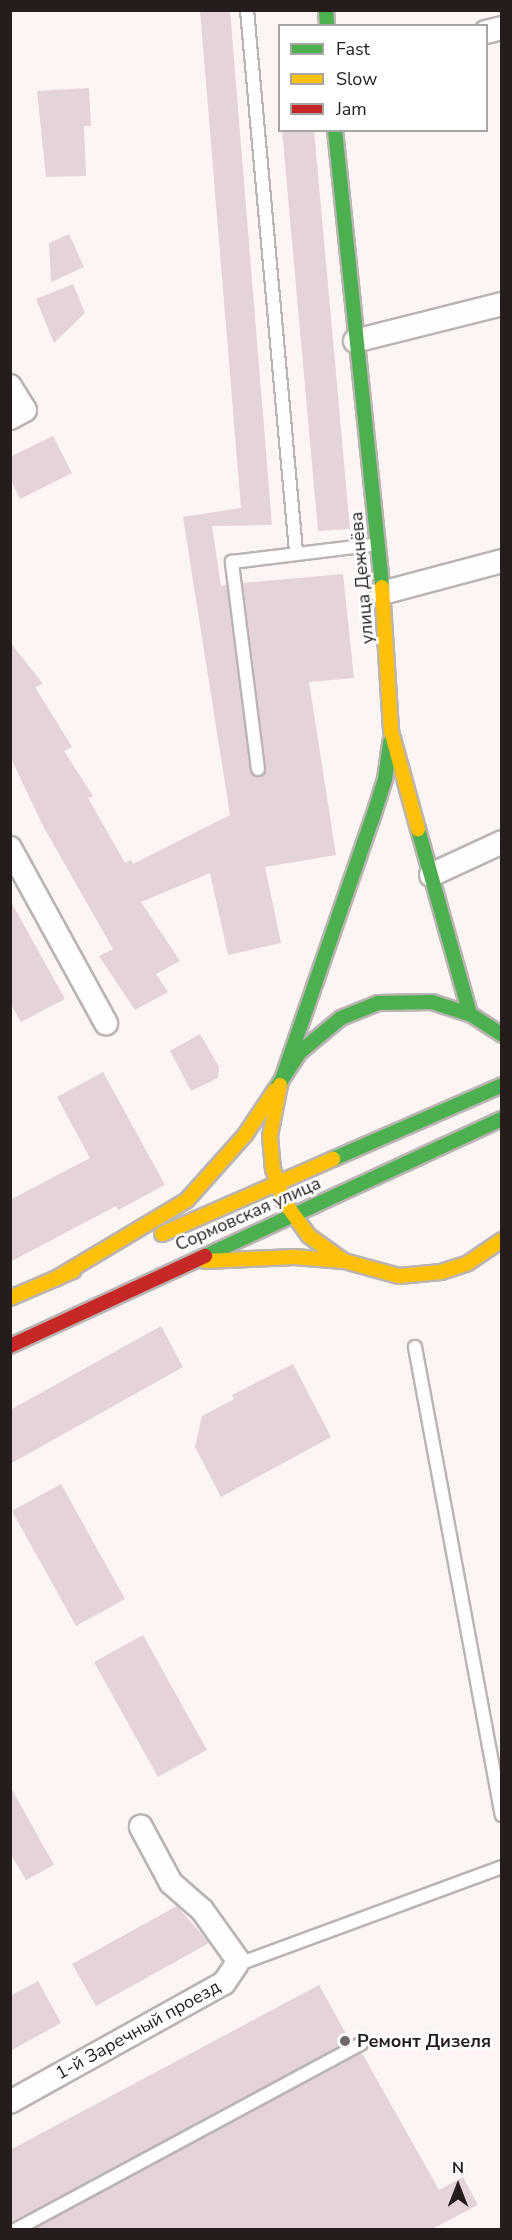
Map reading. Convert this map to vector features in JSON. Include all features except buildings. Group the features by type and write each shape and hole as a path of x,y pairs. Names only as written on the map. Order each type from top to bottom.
{"street":[{"name":"улица Дежнёва","path":"334,132 355,341 379,544 391,732 470,1014"},
{"path":"355,341 501,304"},
{"path":"10,386 18,414"},
{"path":"382,593 501,561"},
{"path":"391,732 385,779 280,1087 270,1136 277,1185 292,1214 320,1245 344,1261 385,1275 427,1275 468,1263 501,1240"},
{"path":"431,875 501,842"},
{"path":"10,848 106,1023"},
{"path":"55,1279 187,1200 217,1170 280,1087 300,1052 319,1033 366,1007 418,1000 470,1014 501,1035"},
{"name":"Сормовская улица","path":"10,1298 277,1185 501,1085"},
{"name":"Сормовская улица","path":"10,1346 184,1263 501,1119"},
{"path":"184,1263 257,1257 344,1261"},
{"name":"1-й Заречный проезд","path":"10,2102 224,1983 236,1965 237,1959 202,1910 171,1883 141,1827"}],"lane":[{"path":"247,10 296,552"},
{"path":"258,769 232,562 296,552 379,544"},
{"path":"415,1347 501,1815"},
{"path":"236,1965 501,1867"},
{"path":"15,2229 361,2044"}],"traffic: fast":[{"path":"326,10 327,24"},
{"path":"335,132 382,587"},
{"path":"280,1085 372,820 385,779 390,742"},
{"path":"418,829 470,1014"},
{"path":"275,1090 300,1052 341,1018 378,1003 432,1002 470,1014 502,1035"},
{"path":"333,1159 502,1085"},
{"path":"205,1256 502,1119"}],"traffic: slow":[{"path":"382,587 391,731 418,829"},
{"path":"280,1085 270,1136 273,1169 283,1200 309,1236 344,1261 399,1276 441,1272 468,1263 502,1240"},
{"path":"55,1279 187,1200 245,1135 275,1090"},
{"path":"162,1234 333,1159"},
{"path":"205,1261 294,1257 344,1261"},
{"path":"10,1298 73,1271"}],"traffic: jam":[{"path":"10,1346 205,1256"}],"place":[{"name":"Ремонт Дизеля","path":"345,2041"}]}
